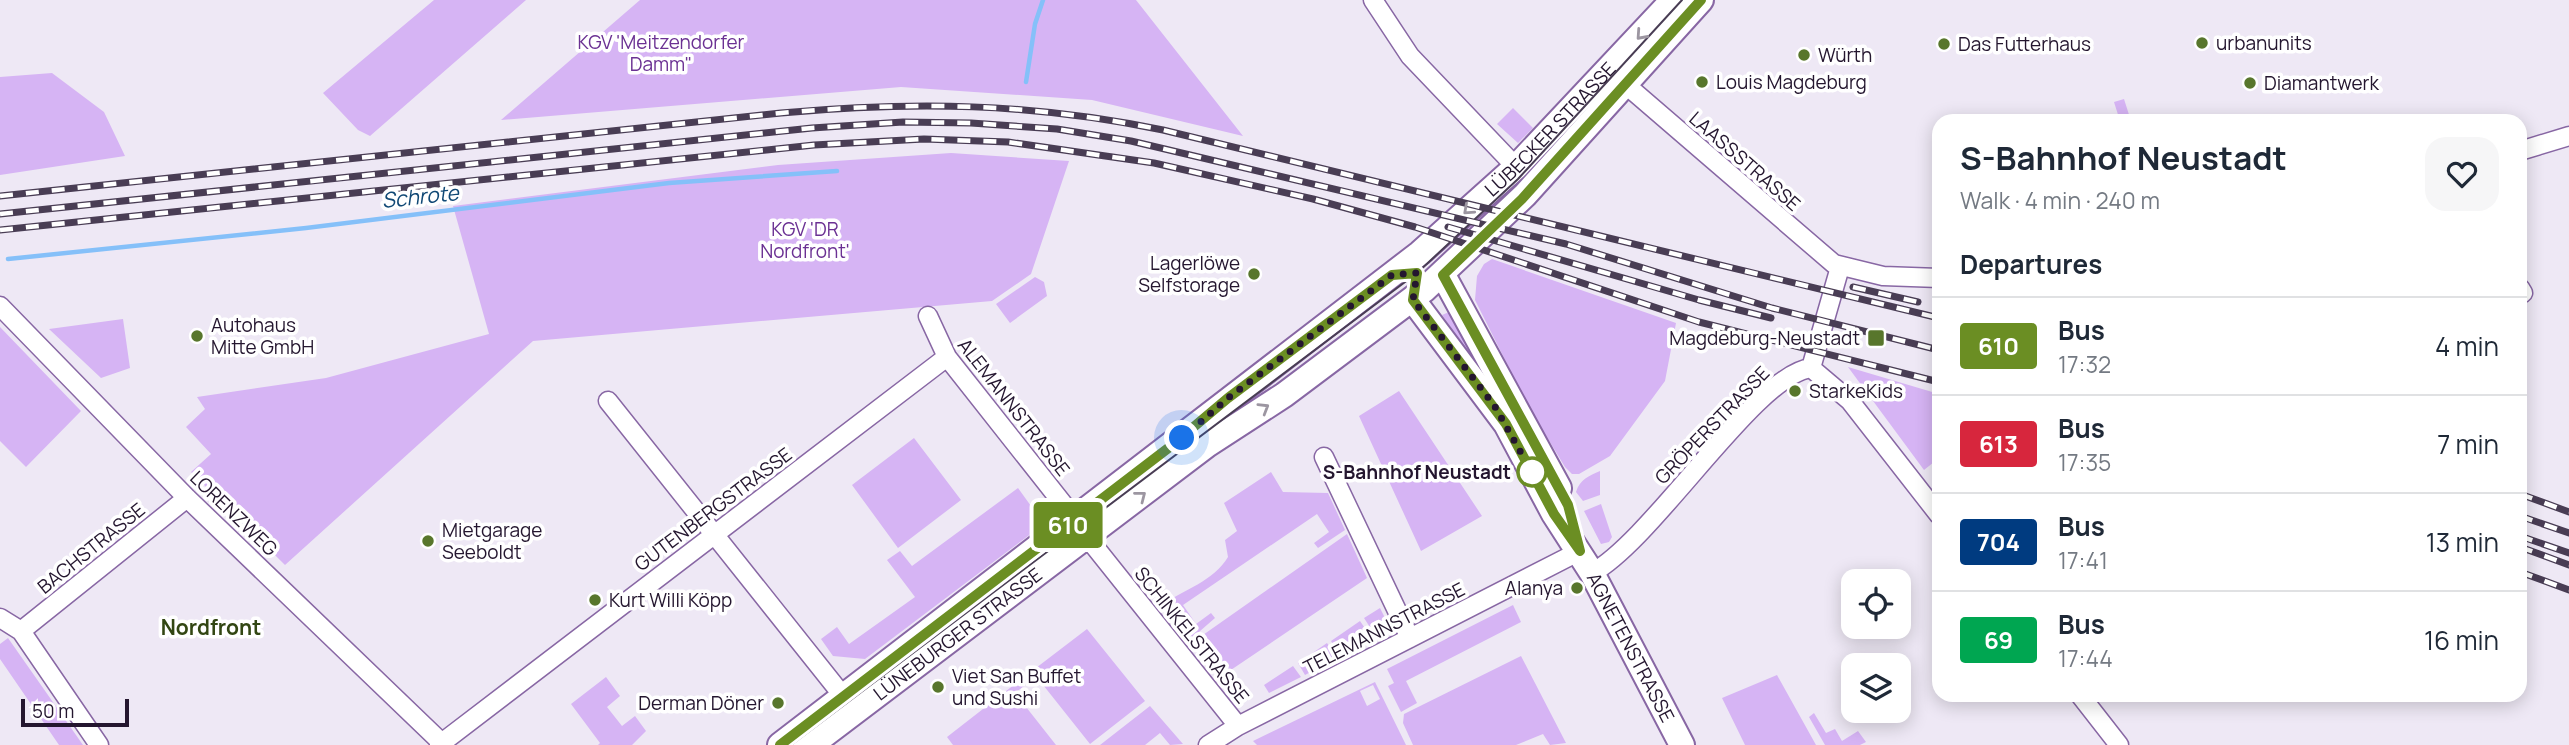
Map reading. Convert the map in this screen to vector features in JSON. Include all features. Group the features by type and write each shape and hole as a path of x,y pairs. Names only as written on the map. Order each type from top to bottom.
{"main road":[{"name":"LÜBECKER STRASSE","path":"1410,267 1516,167 1673,0"},
{"name":"LÜBECKER STRASSE","path":"1443,275 1522,199 1701,0"},
{"path":"1413,300 1410,267 1443,275"},
{"name":"LÜNEBURGER STRASSE","path":"811,745 1081,528 1228,398 1410,267"},
{"name":"LÜNEBURGER STRASSE","path":"780,745 843,696 1081,528 1284,395 1443,275"},
{"name":"AGNETENSTRASSE","path":"1443,275 1568,505 1586,562"},
{"name":"AGNETENSTRASSE","path":"1413,300 1500,414 1554,514 1586,562 1682,745"}],"street":[{"path":"1373,0 1410,56 1516,167"},
{"name":"LAASSSTRASSE","path":"1625,84 1840,267"},
{"path":"2527,149 2569,135"},
{"path":"1932,278 1883,276 1840,267 1811,368 1850,401 1932,506"},
{"name":"LORENZWEG","path":"0,306 187,498 442,744"},
{"name":"ALEMANNSTRASSE","path":"928,316 947,357 1081,528"},
{"name":"GUTENBERGSTRASSE","path":"442,744 947,357"},
{"name":"GRÖPERSTRASSE","path":"1586,562 1620,555 1740,421 1784,379 1811,368"},
{"path":"608,401 843,696"},
{"path":"1324,457 1410,638"},
{"name":"BACHSTRASSE","path":"21,631 187,498"},
{"name":"SCHINKELSTRASSE","path":"1081,528 1238,726"},
{"name":"TELEMANNSTRASSE","path":"1209,745 1238,726 1410,638 1586,562"},
{"path":"0,618 21,631 99,745"},
{"path":"2085,702 2119,745"}],"green space":[{"path":"434,0 526,0 370,136 358,130 323,93"},
{"name":"KGV 'Meitzendorfer Damm\"","path":"640,0 1136,0 1243,136 1092,100 901,87 501,120"},
{"path":"52,73 104,112 125,156 0,175 0,77"},
{"path":"2124,99 2129,114 2118,114 2114,102"},
{"path":"1513,108 1533,128 1518,143 1497,124"},
{"name":"KGV 'DR Nordfront'","path":"951,153 1069,161 1031,274 992,301 533,341 285,565 191,472 211,454 186,427 205,409 197,397 326,378 489,334 453,206 778,165"},
{"path":"1492,259 1676,323 1665,381 1610,456 1579,474 1572,474 1565,467 1528,406 1475,300 1477,276 1484,264"},
{"path":"1035,277 1044,282 1047,296 1010,323 996,304"},
{"path":"1454,310 1476,355 1472,358 1442,315"},
{"path":"123,319 130,368 101,378 49,329"},
{"path":"0,327 81,411 26,467 0,441"},
{"path":"1848,367 1932,392 1932,464 1924,470"},
{"path":"1399,391 1482,516 1421,551 1359,416"},
{"path":"914,438 961,500 898,548 852,485"},
{"path":"1600,471 1600,495 1583,501 1576,492 1580,484 1585,478"},
{"path":"1271,472 1283,492 1328,493 1345,530 1318,548 1314,543 1329,532 1317,514 1183,605 1196,624 1211,613 1215,618 1192,638 1186,638 1162,605 1207,579 1222,565 1228,557 1225,540 1237,531 1224,503"},
{"path":"1018,488 1044,524 865,659 833,656 821,639 837,627 849,644 915,597 887,560 900,551 912,566"},
{"path":"1601,504 1612,537 1609,542 1601,544 1584,511"},
{"path":"1347,534 1367,578 1219,678 1193,642"},
{"path":"1513,605 1521,622 1406,681 1417,703 1401,712 1388,686 1394,683 1387,669"},
{"path":"1380,608 1391,630 1377,638 1364,618"},
{"path":"1360,621 1373,640 1341,656 1331,641"},
{"path":"1087,629 1145,701 1090,744 1032,671"},
{"path":"8,638 83,745 59,745 0,659 0,644"},
{"path":"1327,643 1337,658 1305,675 1298,663"},
{"path":"1521,656 1566,743 1550,745 1543,734 1516,745 1413,745 1403,723 1404,714"},
{"path":"1293,666 1301,677 1269,693 1264,685"},
{"path":"1028,674 1033,679 1015,693 1056,745 953,745 947,737"},
{"path":"1777,675 1816,745 1745,745 1722,698"},
{"path":"606,677 620,696 607,707 622,726 635,716 646,731 632,745 598,745 600,743 571,704"},
{"path":"1375,682 1406,745 1257,745 1253,741","holes":["1373,685 1380,699 1367,706 1360,691"]},
{"path":"1150,706 1183,744 1170,745 1160,733 1145,745 1100,745"},
{"path":"1814,713 1826,733 1835,729 1842,741 1858,731 1866,742 1860,745 1825,745 1809,717"}],"waterway":[{"path":"1026,82 1035,24 1043,0"},
{"name":"Schrote","path":"8,259 306,228 669,183 837,171"}],"tram line":[{"path":"791,745 1417,273 1518,179 1682,0"}],"railway":[{"path":"0,196 781,113 879,107 973,107 1066,114 1163,130 1932,316"},
{"path":"0,214 812,128 903,122 971,123 1057,129 1131,141 1566,244 1772,308 1932,348"},
{"path":"0,230 814,145 924,139 1008,142 1154,163 1313,199 1415,227 1699,322 1932,380"},
{"path":"1448,227 1699,300 1771,318"},
{"path":"1853,287 1918,302"},
{"path":"2527,497 2569,512"},
{"path":"2527,518 2569,533"},
{"path":"2527,538 2569,553"},
{"path":"2527,550 2569,565"},
{"path":"2527,575 2569,590"}],"bus line":[{"name":"610","path":"780,745 1182,438 1228,398 1392,275 1417,273 1413,300 1451,354 1494,405 1554,514 1580,551 1568,505 1550,468 1474,336 1443,275 1522,199 1701,0"}],"place":[{"name":"urbanunits","path":"2202,43"},
{"name":"Das Futterhaus","path":"1944,44"},
{"name":"Würth","path":"1804,55"},
{"name":"Louis Magdeburg","path":"1702,82"},
{"name":"Diamantwerk","path":"2250,83"},
{"name":"Lagerlöwe Selfstorage","path":"1254,274"},
{"name":"Autohaus Mitte GmbH","path":"197,336"},
{"name":"Magdeburg-Neustadt","path":"1876,338"},
{"name":"StarkeKids","path":"1795,391"},
{"name":"S-Bahnhof Neustadt","path":"1532,472"},
{"name":"Mietgarage Seeboldt","path":"428,541"},
{"name":"Alanya","path":"1577,588"},
{"name":"Kurt Willi Köpp","path":"595,600"},
{"name":"Viet San Buffet und Sushi","path":"938,687"},
{"name":"Derman Döner","path":"778,703"}],"district":[{"name":"Nordfront","path":"211,627"}],"route":[{"path":"1182,438 1228,398 1392,275 1417,273 1413,300 1451,354 1494,405 1532,472"}]}
